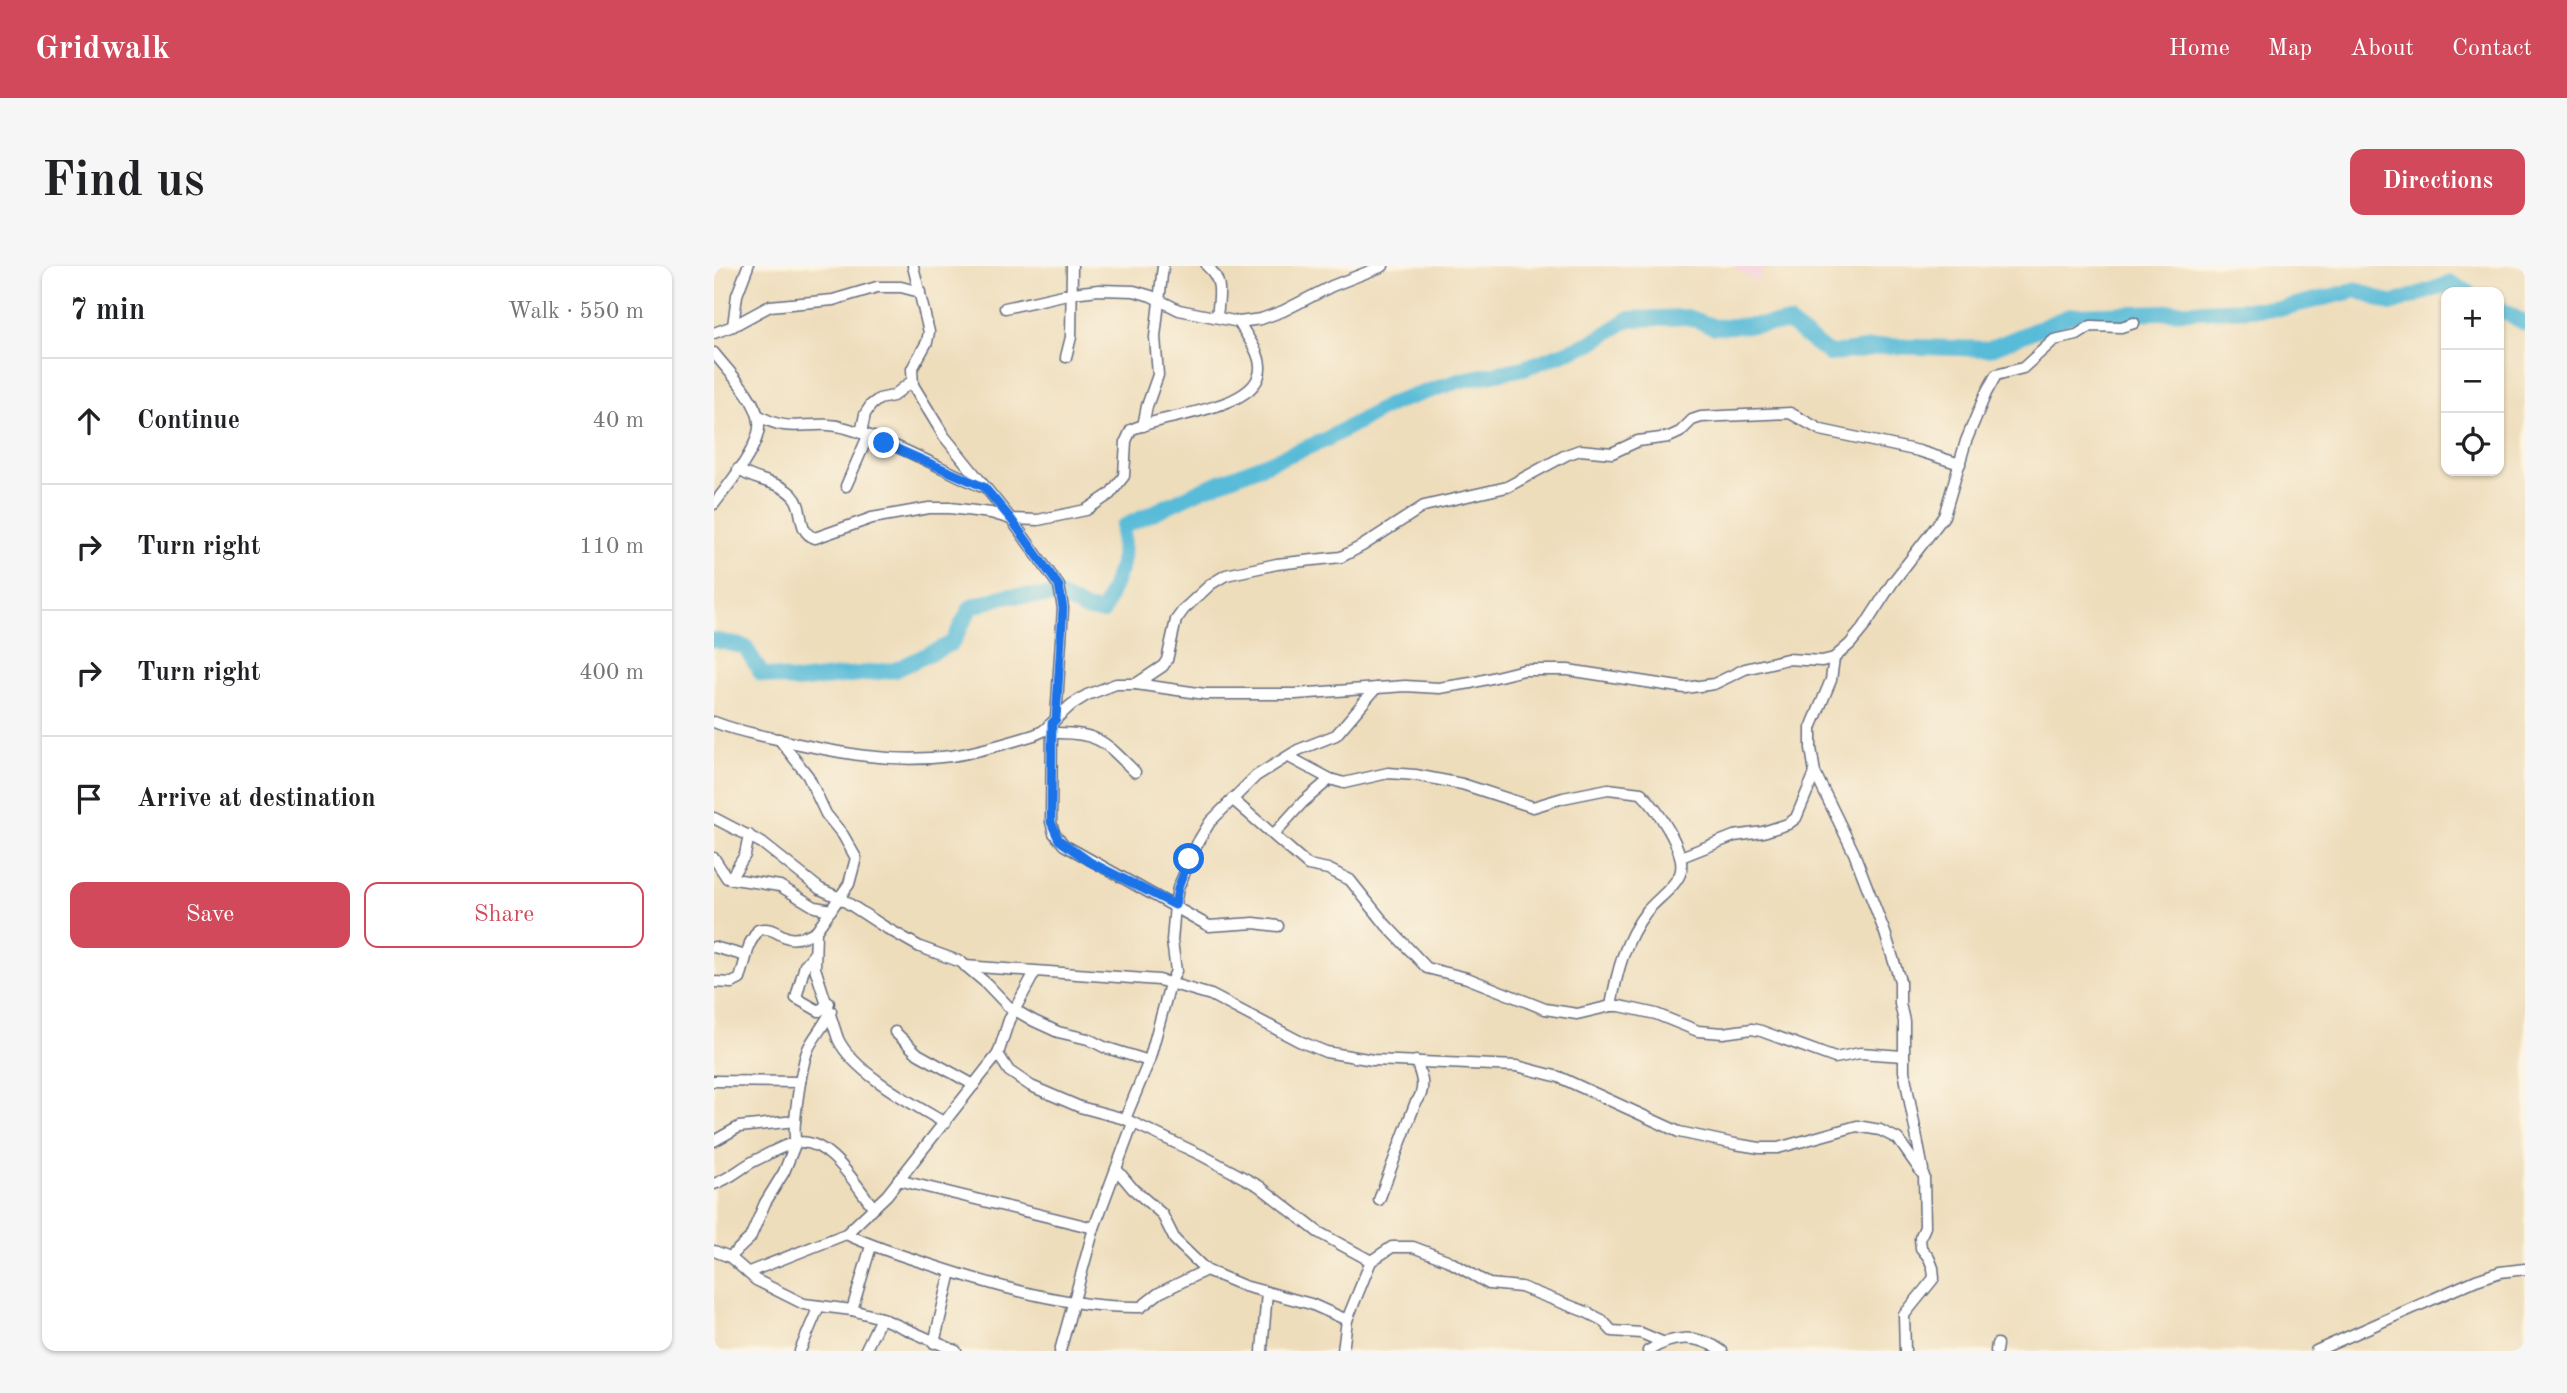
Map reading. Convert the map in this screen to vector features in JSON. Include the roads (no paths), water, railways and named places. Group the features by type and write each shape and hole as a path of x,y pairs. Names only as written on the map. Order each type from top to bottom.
{"street":[{"path":"733,326 737,295 748,266"},
{"path":"913,266 929,337 912,369 912,381 944,436 1011,519 1059,586 1063,608 1054,725 1051,822 1059,840 1090,862 1175,905 1209,926 1258,923 1278,926"},
{"path":"1066,358 1071,337 1072,266"},
{"path":"1143,426 1158,375 1155,337 1163,266"},
{"path":"1207,266 1218,279 1220,287 1216,316"},
{"path":"1006,309 1072,293 1099,290 1134,291 1179,310 1239,322 1261,319 1283,311 1332,286 1383,266"},
{"path":"714,333 770,306 833,300 877,287 901,287 920,292"},
{"path":"738,468 749,476 783,488 794,496 806,533 815,538 872,518 929,508 1038,520 1086,510 1110,494 1124,476 1128,435 1135,428 1230,401 1252,388 1260,365 1255,349 1239,322"},
{"path":"714,722 740,733 827,751 891,759 930,758 974,751 1034,735 1054,725 1071,705 1097,690 1116,684 1234,696 1459,685 1524,670 1569,670 1685,688 1714,684 1745,668 1787,659 1822,661 1834,658 1864,626 1893,582 1944,516 1986,393 1996,376 2002,372 2023,368 2054,340 2077,335 2091,326 2122,327 2134,323"},
{"path":"714,353 739,384 758,415 760,427 756,439 714,503"},
{"path":"846,486 864,435 865,414 879,399 893,396 912,381"},
{"path":"1136,684 1163,666 1167,660 1176,620 1184,609 1211,584 1226,575 1277,564 1341,556 1362,547 1424,506 1507,487 1580,450 1612,453 1638,441 1669,437 1680,432 1692,420 1701,417 1790,413 1821,430 1919,451 1960,464"},
{"path":"758,415 772,424 786,427 824,424 864,435 984,487"},
{"path":"756,439 772,424"},
{"path":"1834,658 1831,680 1811,728 1815,772 1854,853 1885,933 1900,981 1900,1004 1904,1021 1903,1056 1924,1176 1925,1227 1920,1238 1921,1248 1929,1258 1934,1278 1904,1315 1905,1351"},
{"path":"1060,1351 1094,1228 1118,1170 1129,1121 1176,971 1172,941 1175,905 1178,888 1194,850 1210,822 1270,765 1336,735 1376,688"},
{"path":"1054,725 1094,737 1135,772"},
{"path":"778,739 808,776 826,814 855,854 857,861 840,898 817,931 814,954 817,974 842,1046 872,1076 899,1096 945,1123"},
{"path":"1289,757 1329,779 1344,783 1388,773 1415,775 1462,784 1533,807 1608,789 1641,793 1651,802 1681,857 1680,874 1638,923 1617,970 1611,1006"},
{"path":"1681,857 1734,836 1763,832 1788,824 1796,818 1815,772"},
{"path":"1274,834 1303,802 1329,779"},
{"path":"1232,799 1308,865 1328,869 1350,880 1385,925 1427,968 1467,978 1545,1009 1577,1014 1611,1006 1636,1008 1698,1031 1761,1031 1835,1058 1860,1053 1903,1056"},
{"path":"714,818 749,835 820,889 840,898 920,947 953,958 1014,1010 1058,1032 1088,1039 1149,1061"},
{"path":"730,879 745,855 749,835"},
{"path":"714,858 724,876 730,879 780,886 815,906 831,910"},
{"path":"714,982 732,983 740,979 754,934 761,929 797,940 817,931"},
{"path":"714,947 746,956"},
{"path":"814,954 805,965 796,998 819,1011 825,1022"},
{"path":"965,966 1143,978 1170,984 1211,995 1299,1041 1326,1052 1373,1060 1517,1066 1559,1077 1679,1132 1760,1148 1789,1145 1849,1127 1867,1126 1898,1139 1924,1176"},
{"path":"749,1272 846,1234 874,1208 998,1054 1014,1010 1023,999 1035,972"},
{"path":"819,1011 830,1007"},
{"path":"720,1255 750,1238 765,1203 786,1168 796,1142 795,1121 807,1052 825,1022 830,1007"},
{"path":"895,1032 918,1054 974,1085"},
{"path":"998,1054 1009,1071 1040,1091 1080,1107 1129,1121 1203,1156 1259,1186 1318,1232 1371,1261"},
{"path":"1379,1200 1415,1104 1422,1097 1423,1080 1416,1061"},
{"path":"714,1081 800,1082"},
{"path":"714,1141 739,1127 795,1121"},
{"path":"714,1184 730,1179 752,1162 796,1142 825,1149 874,1208"},
{"path":"1118,1170 1133,1189 1162,1214 1175,1240 1206,1270 1244,1286 1311,1304 1347,1320"},
{"path":"898,1180 1094,1228"},
{"path":"846,1234 871,1246 951,1272 1073,1303 1141,1307 1158,1293 1206,1270"},
{"path":"852,1310 871,1246"},
{"path":"1343,1351 1347,1320 1371,1261 1392,1247 1413,1247 1447,1259 1489,1284 1521,1287 1586,1312 1602,1320 1612,1331 1641,1333 1662,1342"},
{"path":"720,1255 749,1272 756,1280 804,1304 852,1310 881,1318 956,1351"},
{"path":"2316,1351 2476,1280 2500,1272 2525,1269"},
{"path":"934,1343 951,1272"},
{"path":"1262,1351 1267,1292"},
{"path":"800,1351 819,1306"},
{"path":"865,1351 881,1318"},
{"path":"1647,1351 1662,1342 1691,1338 1722,1351"}],"waterway":[{"path":"714,640 745,647 762,674 797,681 895,670 952,643 971,607 1005,596 1060,596 1084,609 1103,612 1122,564 1123,527 1203,489 1323,441 1393,403 1462,380 1524,368 1591,343 1629,319 1688,317 1715,327 1789,323 1829,354 1886,346 1989,349 2072,315 2283,308 2357,290 2391,304 2451,283 2459,287"},
{"path":"2504,312 2525,323"}]}
